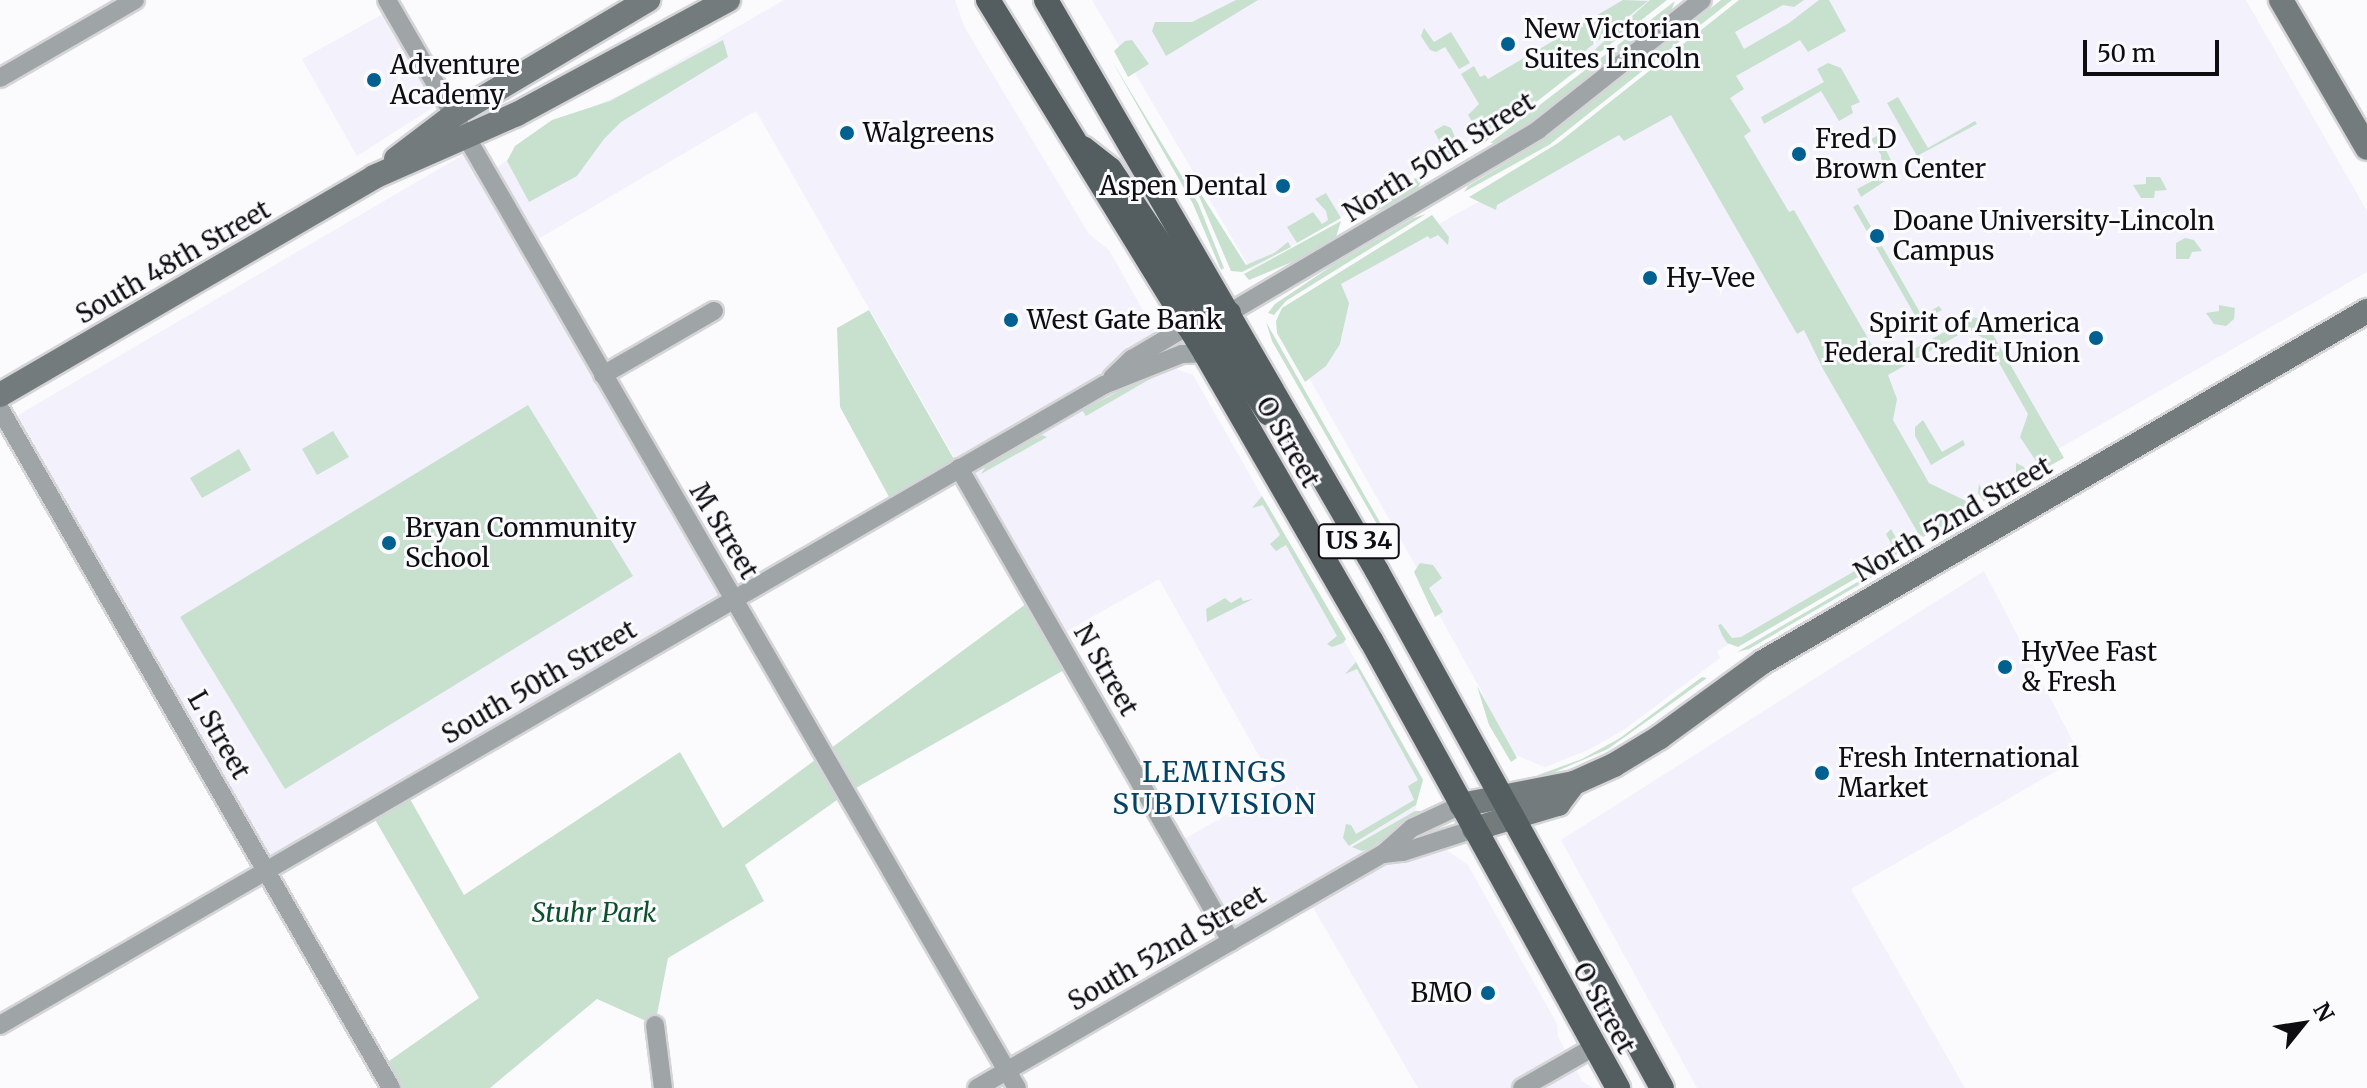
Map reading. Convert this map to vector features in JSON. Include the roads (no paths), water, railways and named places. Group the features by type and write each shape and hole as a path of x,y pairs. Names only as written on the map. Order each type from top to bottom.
{"main road":[{"name":"South 48th Street","path":"374,177 454,115 648,0"},
{"name":"South 48th Street","path":"0,395 374,177 467,138 590,77 728,0"},
{"name":"O Street","path":"988,0 1205,353 1618,1088"},
{"name":"O Street","path":"1046,0 1338,505 1662,1088"},
{"path":"2281,0 2367,148"},
{"path":"1069,136 1110,169 1196,297 1215,312 1229,313"},
{"name":"North 52nd Street","path":"1461,805 1508,807 1558,804 1574,783 1641,749 1785,649 2367,311"},
{"path":"1188,326 1210,331 1227,347 1293,453 1338,505"},
{"name":"North 52nd Street","path":"1474,829 1508,807"}],"street":[{"path":"0,78 135,0"},
{"name":"M Street","path":"387,0 1017,1088"},
{"name":"North 50th Street","path":"1229,313 1538,130 1702,0"},
{"path":"603,375 714,311"},
{"name":"South 50th Street","path":"1104,385 1132,359 1188,326"},
{"name":"South 50th Street","path":"0,1025 1104,385 1182,354 1205,353"},
{"name":"L Street","path":"0,409 391,1088"},
{"name":"N Street","path":"959,468 1231,941"},
{"name":"South 52nd Street","path":"977,1088 1383,854 1412,828 1461,805"},
{"name":"South 52nd Street","path":"1383,854 1403,852 1474,829"},
{"path":"655,1025 663,1088"},
{"path":"1522,1088 1594,1047"}],"place":[{"name":"New Victorian Suites Lincoln","path":"1508,44"},
{"name":"Adventure Academy","path":"374,80"},
{"name":"Walgreens","path":"847,133"},
{"name":"Fred D Brown Center","path":"1799,154"},
{"name":"Aspen Dental","path":"1283,186"},
{"name":"Doane University-Lincoln Campus","path":"1877,236"},
{"name":"Hy-Vee","path":"1650,278"},
{"name":"West Gate Bank","path":"1011,320"},
{"name":"Spirit of America Federal Credit Union","path":"2096,338"},
{"name":"Bryan Community School","path":"389,543"},
{"name":"HyVee Fast & Fresh","path":"2005,667"},
{"name":"Fresh International Market","path":"1822,773"},
{"name":"BMO","path":"1488,993"}],"district":[{"name":"LEMINGS SUBDIVISION","path":"1215,788"}],"park label":[{"name":"Stuhr Park","path":"594,913"}]}
